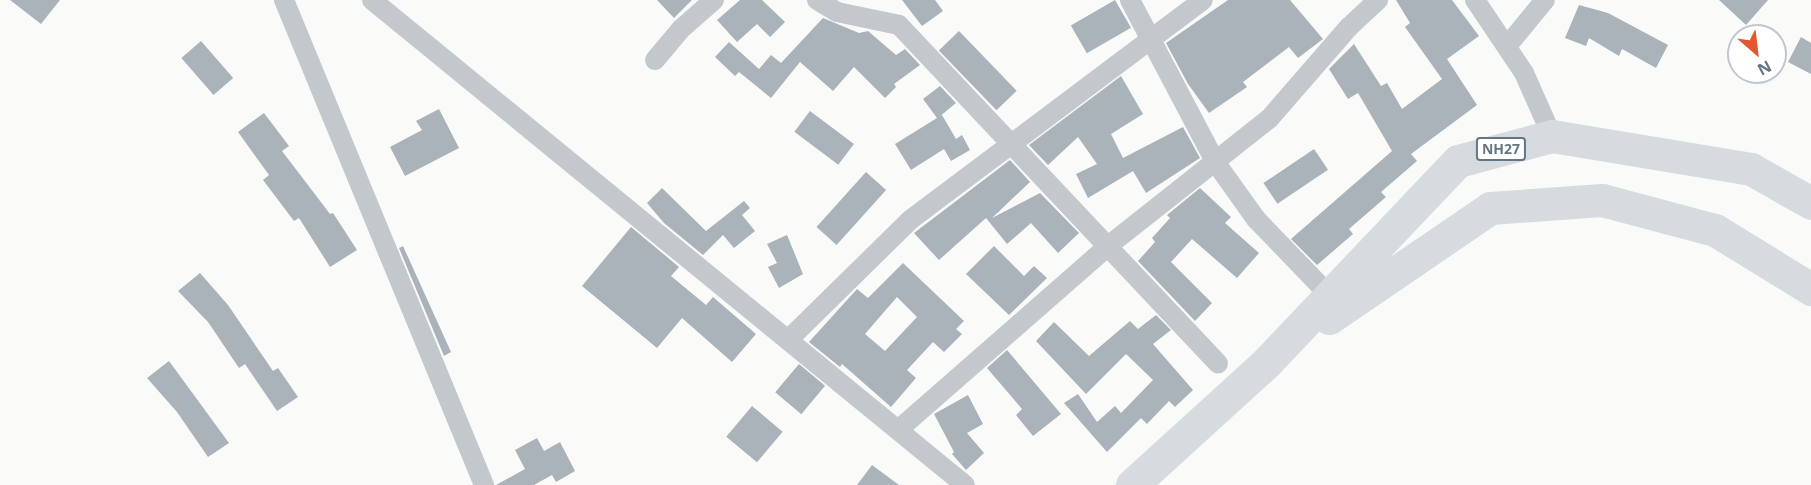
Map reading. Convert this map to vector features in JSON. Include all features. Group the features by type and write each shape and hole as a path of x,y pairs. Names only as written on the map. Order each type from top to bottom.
{"highway":[{"name":"NH27","path":"1132,485 1267,362 1458,161 1552,136 1751,169 1811,203"},
{"name":"NH27","path":"1267,362 1490,208 1602,200 1715,230 1811,288"}],"street":[{"path":"284,0 484,485"},
{"path":"372,0 965,485"},
{"path":"655,60 681,29 712,0"},
{"path":"817,0 837,12 899,24 1009,145 1218,363"},
{"path":"1130,0 1149,42 1216,163 1256,219 1330,296"},
{"path":"788,340 910,220 1203,0"},
{"path":"898,430 1108,246 1269,119 1350,27 1378,0"},
{"path":"1475,0 1508,45 1552,136"},
{"path":"1508,45 1545,0"}],"building":[{"path":"10,0 60,0 41,24"},
{"path":"657,0 692,0 674,18"},
{"path":"740,0 762,0 785,22 770,37 757,24 737,42 717,20"},
{"path":"902,0 935,0 943,11 922,26"},
{"path":"1115,0 1131,28 1087,53 1071,26"},
{"path":"1228,0 1290,0 1323,39 1298,58 1289,47 1243,82 1247,87 1209,113 1188,84 1166,43"},
{"path":"1396,0 1452,0 1479,36 1447,59 1477,105 1411,154 1417,161 1381,192 1386,197 1349,229 1353,234 1317,265 1291,239 1392,151 1358,93 1348,99 1329,69 1354,44 1381,86 1387,83 1402,109 1442,79 1405,27 1410,23"},
{"path":"1719,0 1768,0 1745,24"},
{"path":"1579,5 1608,13 1668,45 1656,68 1622,49 1619,56 1589,38 1586,46 1565,38"},
{"path":"823,18 859,33 868,31 896,55 905,49 920,65 894,84 896,87 885,98 854,67 833,91 800,62 771,98 739,72 735,76 715,57 729,42 759,69 771,55 781,63"},
{"path":"959,31 1017,91 997,110 939,50"},
{"path":"1801,37 1811,43 1811,74 1788,62"},
{"path":"201,41 233,78 214,95 181,58"},
{"path":"1121,76 1143,114 1111,134 1123,158 1183,127 1200,158 1146,193 1133,171 1088,198 1076,174 1097,164 1078,137 1048,165 1029,145"},
{"path":"940,86 956,103 939,117 942,115 956,139 962,135 970,150 951,161 944,149 911,170 895,144 937,118 923,99"},
{"path":"439,109 459,148 405,176 390,147 422,130 416,121"},
{"path":"810,111 854,144 838,165 794,132"},
{"path":"264,113 289,146 282,151 330,214 333,213 357,250 330,267 299,218 294,221 263,180 269,175 238,132"},
{"path":"1314,149 1328,170 1277,204 1263,183"},
{"path":"1010,160 1030,182 992,218 1040,193 1079,233 1058,253 1031,223 1007,244 986,218 939,260 914,233"},
{"path":"866,172 886,190 837,245 816,227"},
{"path":"662,188 706,231 744,201 750,208 742,215 755,231 734,248 723,235 703,255 664,223 647,203"},
{"path":"1200,188 1231,217 1225,223 1259,253 1237,278 1192,239 1171,262 1212,303 1195,321 1138,261 1155,242 1152,238 1170,218 1167,215"},
{"path":"631,227 679,267 671,276 706,305 713,297 756,334 732,362 682,318 657,348 582,286"},
{"path":"787,235 803,274 779,288 768,267 777,263 767,244"},
{"path":"403,246 451,352 444,356 399,248"},
{"path":"994,246 1024,276 1034,266 1047,278 1009,315 966,274"},
{"path":"903,263 964,321 956,329 962,334 944,352 933,342 907,370 916,378 891,407 842,364 840,367 809,342 857,289 868,298","holes":["897,297 917,317 885,351 865,334"]},
{"path":"200,273 228,305 273,371 278,368 298,397 277,411 245,364 239,368 208,322 178,291"},
{"path":"1156,315 1171,330 1153,344 1193,390 1175,407 1169,401 1147,424 1141,418 1107,452 1064,403 1078,394 1097,422 1115,406 1121,413 1153,380 1126,354 1086,394 1036,341 1054,322 1089,356 1130,321 1138,329"},
{"path":"1007,350 1061,414 1033,436 1016,415 1022,409 987,368"},
{"path":"169,361 229,443 208,457 177,412 147,378"},
{"path":"799,364 825,386 801,414 775,392"},
{"path":"968,395 983,424 967,433 984,453 966,470 952,454 954,452 934,414"},
{"path":"752,406 783,432 757,462 726,437"},
{"path":"537,438 544,451 560,442 575,471 556,482 552,475 534,485 496,485 525,469 515,450"},
{"path":"872,465 899,485 857,485"}]}
